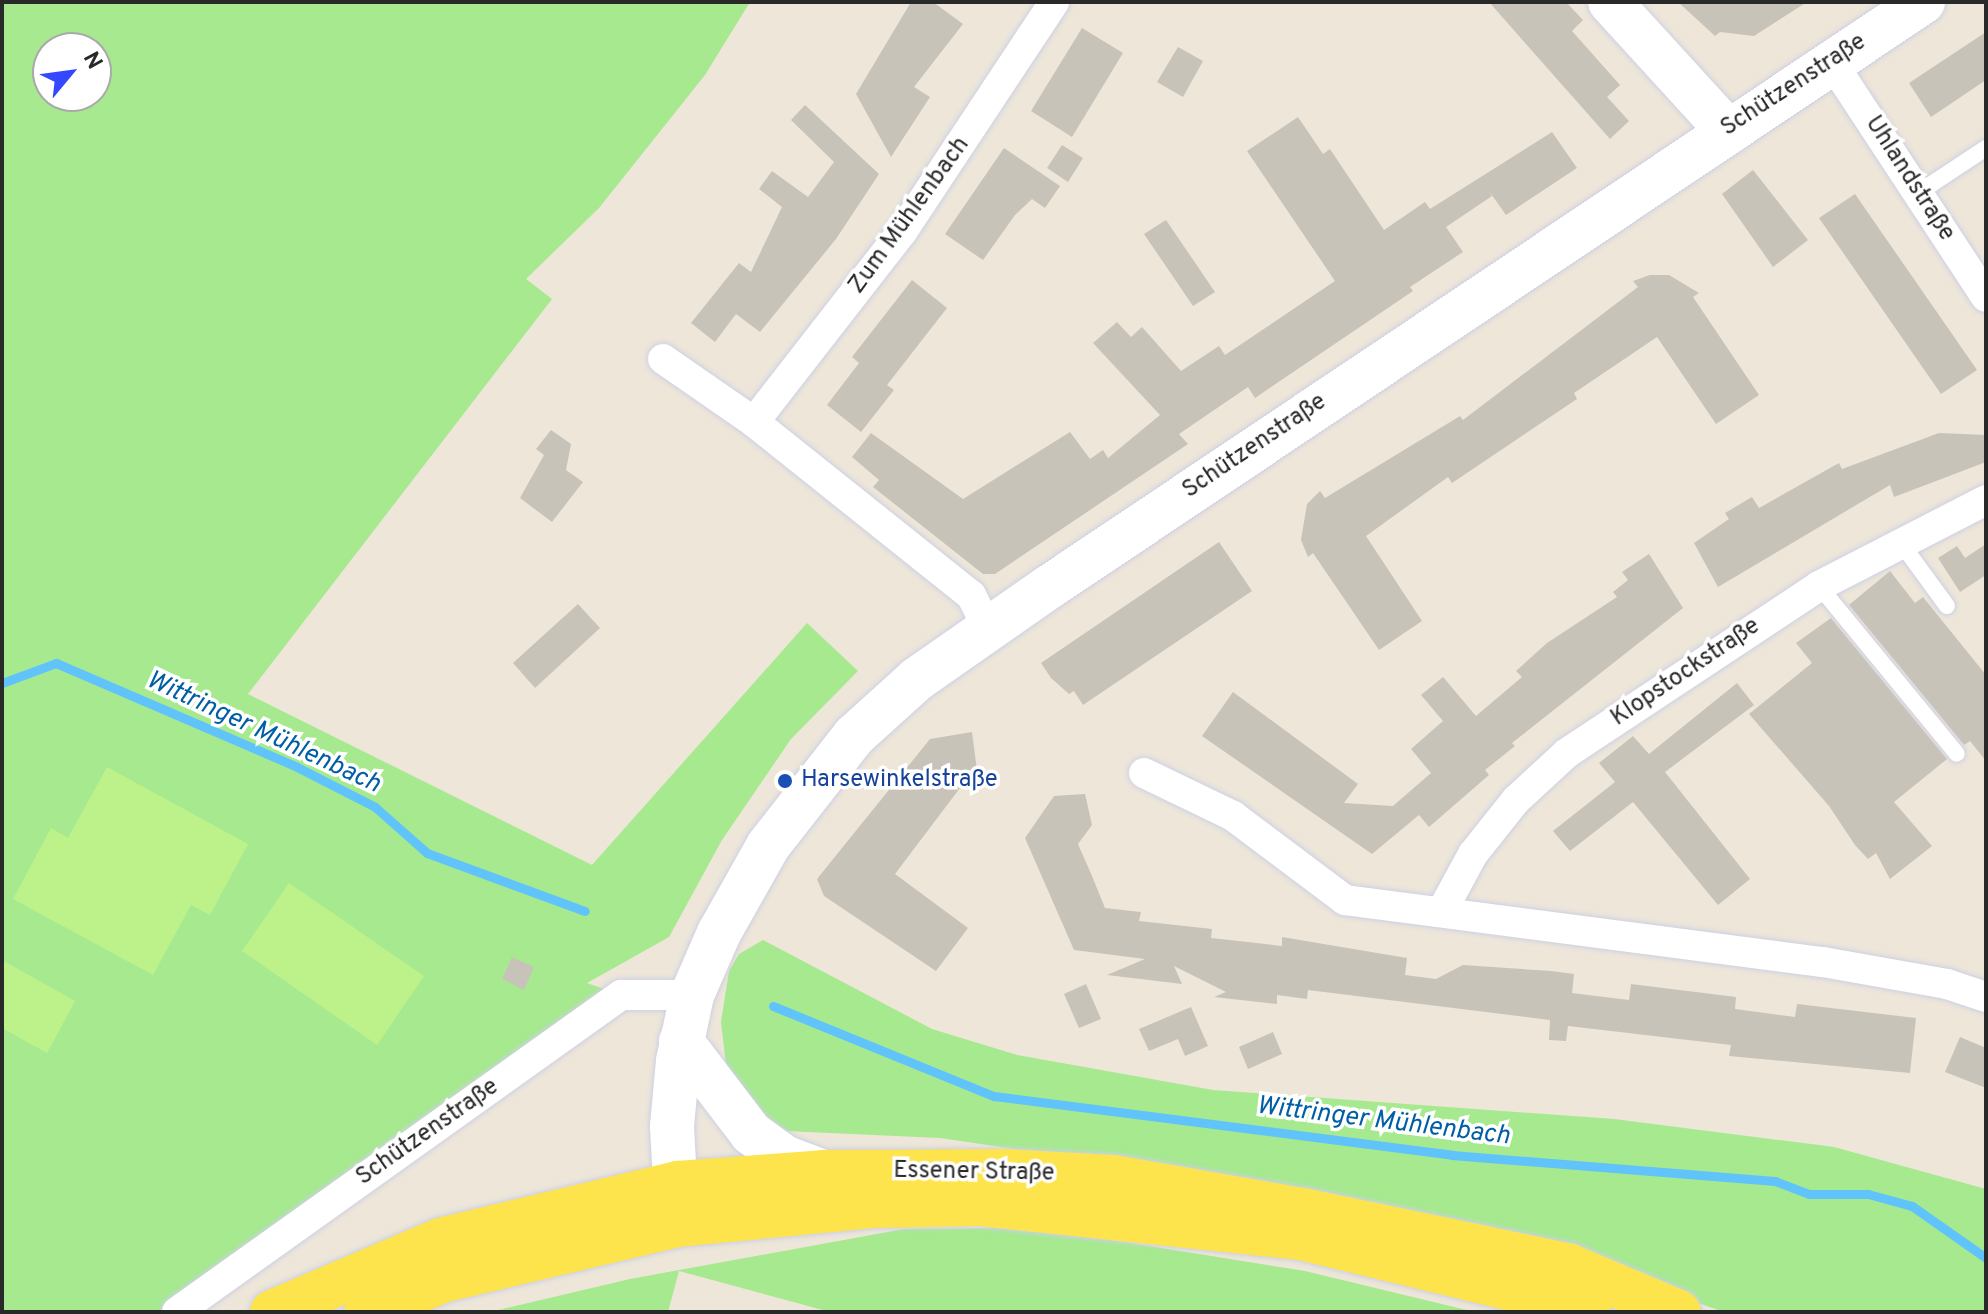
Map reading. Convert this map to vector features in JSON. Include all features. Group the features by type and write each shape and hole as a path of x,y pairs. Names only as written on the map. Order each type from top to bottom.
{"main road":[{"path":"1610,2 1727,130"},
{"name":"Schützenstraße","path":"677,1204 672,1126 681,1041 692,995 768,846 854,736 917,679 988,629 1727,130 1923,2"},
{"path":"681,1041 751,1133 784,1157 823,1172"},
{"name":"Essener Straße","path":"272,1312 440,1240 677,1204 823,1172 1113,1177 1303,1210 1570,1266 1679,1312"},
{"name":"Essener Straße","path":"366,1312 445,1280 677,1204 981,1204 1301,1238 1557,1300 1589,1312"}],"street":[{"name":"Zum Mühlenbach","path":"754,422 902,232 1054,2"},
{"name":"Uhlandstraße","path":"1831,61 1986,297"},
{"path":"663,359 754,422 971,595 988,629"},
{"name":"Klopstockstraße","path":"1442,911 1473,854 1516,800 1567,753 1819,586 1986,500"},
{"path":"1144,773 1233,816 1345,900 1823,962 1947,984 1986,997"},
{"name":"Schützenstraße","path":"177,1312 621,995 692,995"}],"lane":[{"path":"1918,193 1986,148"},
{"path":"1901,543 1947,606"},
{"path":"1819,586 1957,754"}],"green space":[{"path":"2,2 750,2 705,75 599,208 526,279 552,299 248,694 592,865 807,623 858,671 791,739 722,840 669,937 587,983 621,995 177,1312 2,1312"},
{"path":"107,767 248,844 210,915 191,905 153,975 13,899 51,828 68,838"},
{"path":"289,883 424,976 377,1045 242,951"},
{"path":"763,940 932,1029 1017,1055 1213,1090 1614,1119 1834,1147 1986,1189 1986,1312 1724,1312 1618,1275 1108,1163 940,1138 786,1131 745,1100 726,1065 721,1022 729,971 739,954"},
{"path":"2,960 75,1001 47,1053 2,1028"},
{"path":"995,1228 1093,1237 1305,1271 1475,1312 830,1312 679,1271 668,1312 490,1312 630,1279 904,1229"}],"building":[{"path":"911,2 933,2 963,24 914,87 930,97 891,157 856,94"},
{"path":"1489,2 1566,2 1583,20 1572,31 1620,85 1607,97 1629,121 1610,139"},
{"path":"1678,2 1807,2 1754,36 1720,32 1715,36"},
{"path":"1082,28 1123,53 1072,137 1031,111"},
{"path":"1986,32 1986,80 1931,117 1909,83"},
{"path":"1178,47 1203,61 1183,97 1157,82"},
{"path":"805,105 879,174 836,239 760,332 736,314 715,342 691,323 739,263 751,272 782,207 759,189 772,171 808,197 834,162 791,120"},
{"path":"1298,117 1323,154 1330,149 1384,230 1425,202 1430,209 1552,132 1577,168 1506,215 1489,191 1492,196 1446,227 1463,252 1410,287 1413,291 1255,398 1248,387 1179,434 1188,444 995,574 983,574 873,487 879,480 852,457 871,433 963,499 1070,432 1090,459 1103,450 1108,458 1160,415 1093,343 1117,322 1131,337 1142,327 1181,371 1219,346 1225,355 1335,281 1247,151"},
{"path":"1062,145 1083,158 1068,182 1047,168"},
{"path":"1004,148 1060,186 1045,208 1032,199 1015,215 983,260 945,234"},
{"path":"1753,170 1808,240 1773,267 1722,194"},
{"path":"1855,194 1977,370 1941,394 1819,218"},
{"path":"1166,220 1215,292 1193,306 1144,234"},
{"path":"1650,275 1669,275 1699,293 1693,297 1759,395 1716,424 1657,337 1574,393 1577,399 1452,483 1448,477 1366,536 1422,621 1379,650 1313,553 1308,557 1301,540 1307,504 1320,491 1325,498 1460,416 1463,420 1638,287 1633,281"},
{"path":"912,280 947,308 887,385 894,390 861,432 827,405 859,363 852,357"},
{"path":"551,430 571,444 566,470 583,482 552,522 520,498 544,455 536,449"},
{"path":"1939,433 1986,435 1986,462 1894,497 1890,485 1718,587 1694,543 1729,519 1725,513 1752,497 1759,508 1839,463 1842,469"},
{"path":"1219,542 1252,591 1083,705 1074,691 1069,694 1051,678 1041,663"},
{"path":"1986,544 1986,575 1960,592 1938,558 1957,546 1965,558"},
{"path":"1649,554 1683,608 1512,743 1515,746 1485,770 1489,775 1429,827 1419,815 1372,854 1202,736 1233,692 1358,784 1344,803 1393,806 1431,773 1411,749 1443,721 1421,695 1443,677 1476,716 1522,677 1516,671 1547,643 1617,597 1613,592 1628,580 1622,572"},
{"path":"1890,571 1915,603 1923,597 1986,675 1986,761 1970,741 1964,745 1849,605"},
{"path":"578,604 600,628 535,688 513,663"},
{"path":"1831,618 1947,759 1894,802 1932,846 1890,879 1876,853 1868,859 1855,845 1829,806 1749,714 1812,663 1796,643"},
{"path":"1737,683 1754,705 1665,772 1750,879 1718,905 1633,802 1570,851 1553,831 1615,782 1599,763 1633,736 1649,754"},
{"path":"972,732 978,778 966,780 895,874 968,928 936,971 824,896 817,879 930,739"},
{"path":"1085,794 1092,825 1078,844 1105,908 1141,912 1139,921 1212,929 1211,938 1282,946 1282,937 1407,958 1405,975 1436,979 1463,965 1551,971 1574,974 1572,993 1629,1000 1631,984 1736,997 1735,1009 1795,1017 1797,1004 1916,1018 1910,1073 1729,1056 1731,1045 1568,1026 1566,1041 1549,1040 1550,1020 1308,990 1307,999 1277,995 1277,1004 1214,997 1226,992 1174,966 1182,984 1107,975 1145,959 1074,950 1025,838 1054,796"},
{"path":"512,957 534,967 524,990 502,979"},
{"path":"1086,984 1101,1019 1079,1028 1064,994"},
{"path":"1191,1007 1208,1046 1185,1056 1178,1039 1149,1051 1139,1029"},
{"path":"1273,1032 1282,1054 1248,1069 1239,1047"},
{"path":"1960,1037 1986,1048 1986,1088 1945,1072"}],"waterway":[{"name":"Wittringer Mühlenbach","path":"2,683 56,663 297,767 375,807 427,853 585,911"},
{"name":"Wittringer Mühlenbach","path":"773,1006 994,1096 1452,1155 1775,1181 1809,1194 1868,1194 1912,1206 1986,1258"}],"place":[{"name":"Harsewinkelstraße","path":"785,781"}]}
